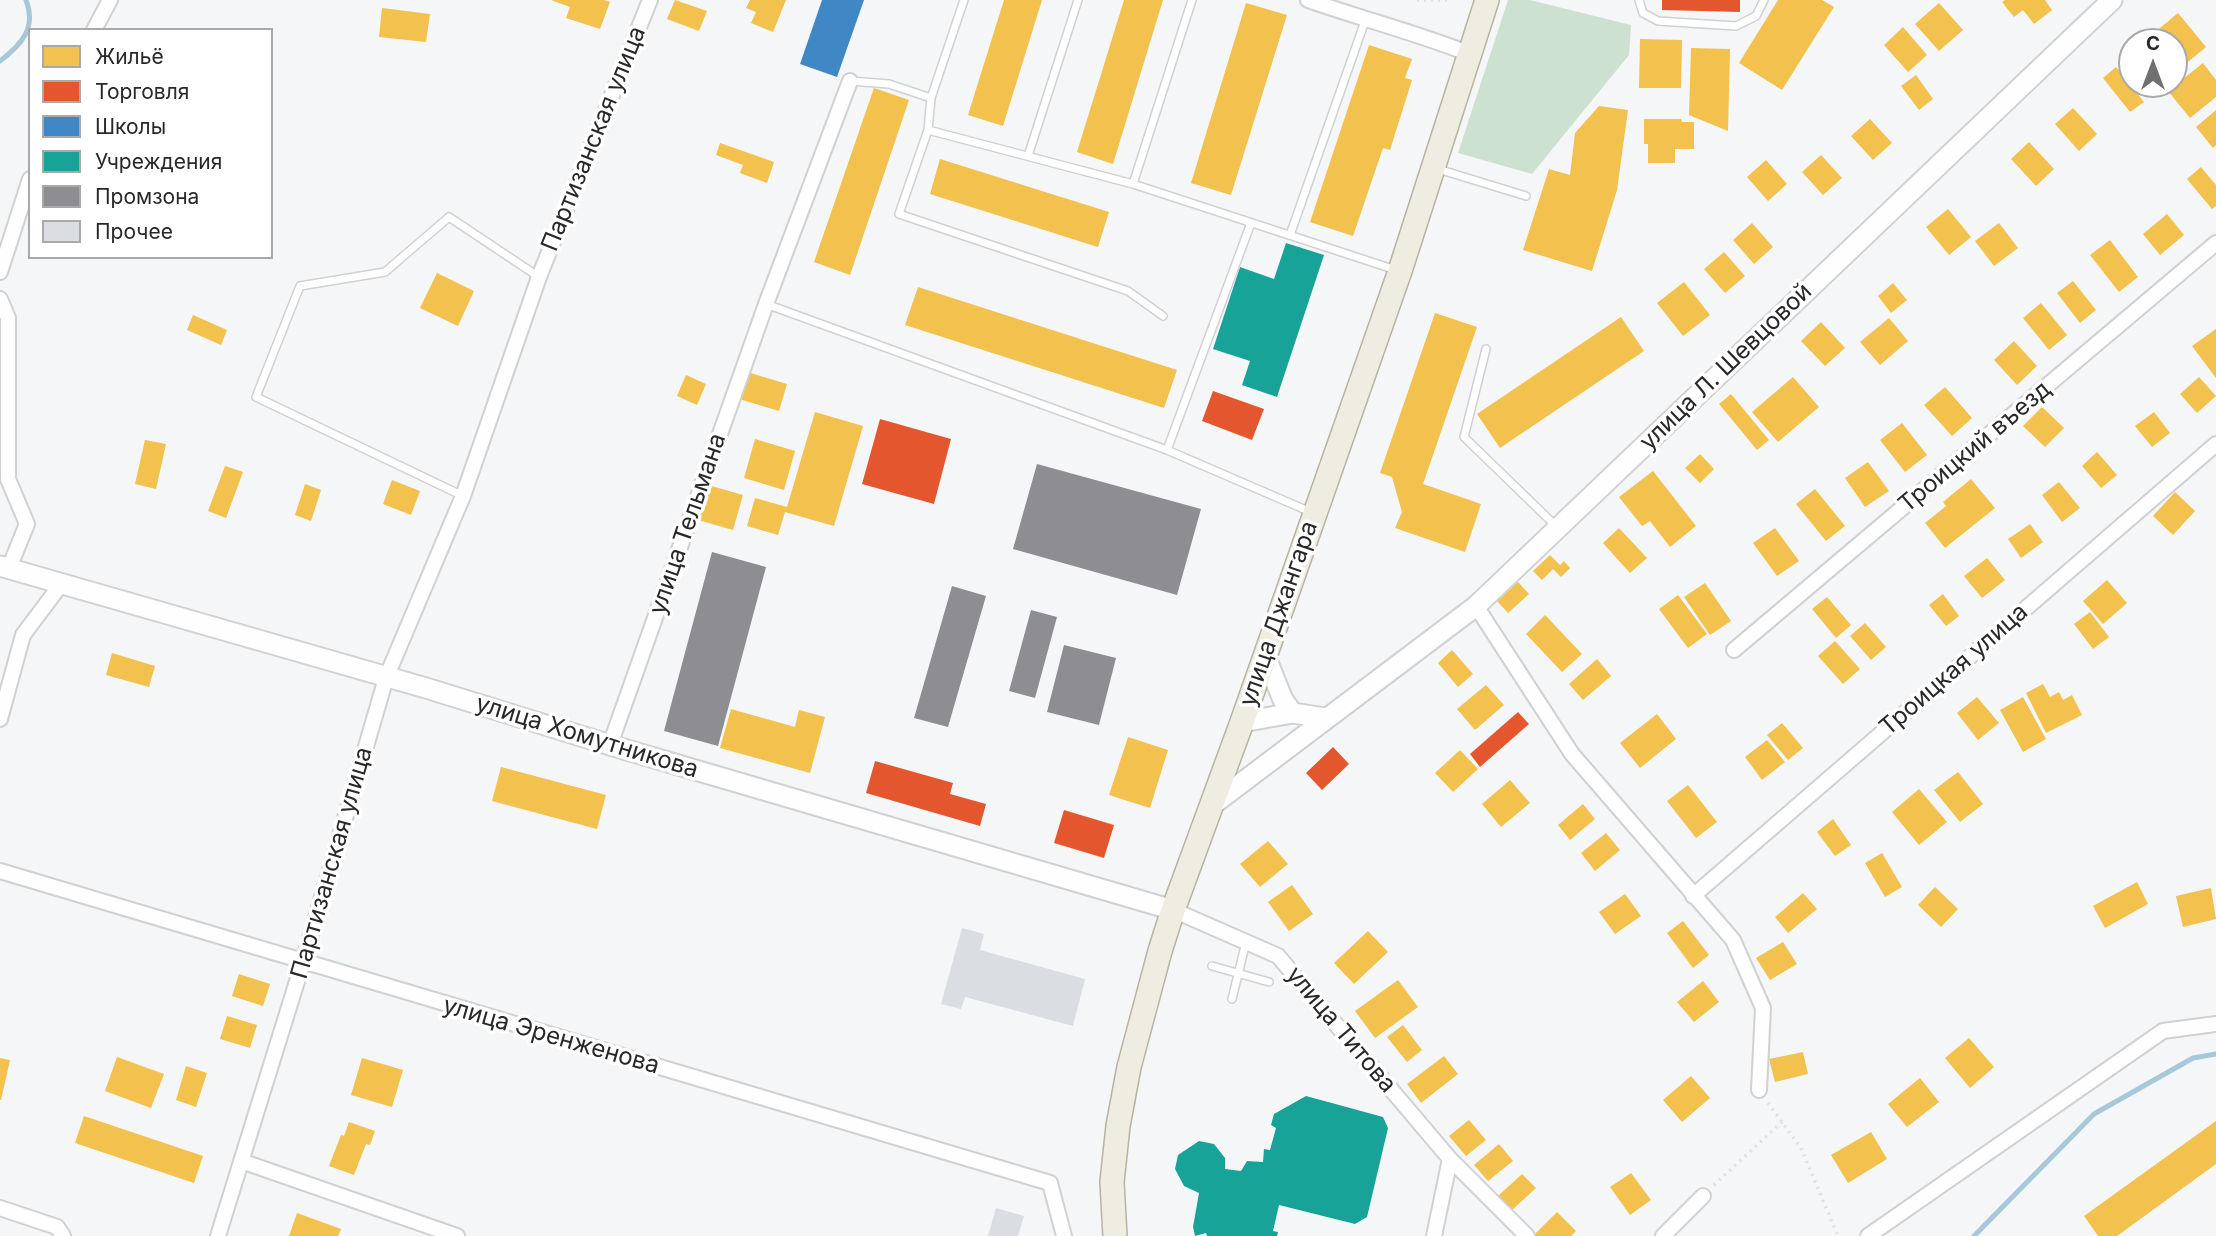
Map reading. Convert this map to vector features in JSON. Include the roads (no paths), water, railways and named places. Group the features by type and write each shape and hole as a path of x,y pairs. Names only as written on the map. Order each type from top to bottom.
{"main road":[{"name":"улица Джангара","path":"1115,1236 1112,1182 1129,1067 1173,910 1401,271 1487,0"}],"street":[{"path":"95,28 110,0"},
{"name":"Партизанская улица","path":"218,1236 303,962 386,678 464,496 539,277 650,0"},
{"path":"1308,0 1365,21 1429,38 1470,54"},
{"name":"улица Л. Шевцовой","path":"1211,806 1476,606 2112,0"},
{"name":"улица Тельмана","path":"610,746 766,303 850,81"},
{"path":"0,272 28,185"},
{"name":"Троицкий въезд","path":"1734,650 2216,243"},
{"path":"0,299 8,318 8,479 27,524 4,567"},
{"path":"2210,449 2216,464"},
{"name":"Троицкая улица","path":"1693,896 2210,449"},
{"name":"улица Хомутникова","path":"4,567 1173,910"},
{"path":"0,719 23,635 62,583"},
{"path":"1476,606 1572,754 1733,940 1763,1008 1759,1090"},
{"path":"1265,655 1283,700 1293,713"},
{"path":"1242,722 1293,713 1325,718"},
{"name":"улица Эренженова","path":"0,871 1050,1183 1063,1236"},
{"name":"улица Титова","path":"1173,910 1278,956 1450,1159 1527,1236"},
{"path":"1868,1236 2163,1031 2216,1024"},
{"path":"1434,1236 1450,1159"},
{"path":"241,1161 457,1236"},
{"path":"1662,1236 1703,1196"},
{"path":"0,1208 57,1227 63,1236"}],"lane":[{"path":"964,0 932,98 928,130 898,214 1128,291 1163,316"},
{"path":"1028,156 1078,0"},
{"path":"1133,184 1192,0"},
{"path":"1639,0 1643,13 1658,21 1736,26 1756,16 1764,0"},
{"path":"1290,235 1365,21"},
{"path":"850,81 889,84 932,98"},
{"path":"928,130 1133,184 1401,271"},
{"path":"1434,167 1526,196"},
{"name":"Партизанская улица","path":"464,496 256,397 300,286 385,272 449,217 539,277"},
{"path":"1167,450 1251,223"},
{"path":"766,303 1167,450 1314,513"},
{"path":"1486,349 1464,437 1558,528"},
{"path":"1232,999 1246,942"},
{"path":"1212,966 1269,982"}],"waterway":[{"path":"0,61 25,35 30,19 26,0"},
{"path":"1974,1236 2094,1114 2193,1058 2216,1054"}]}
